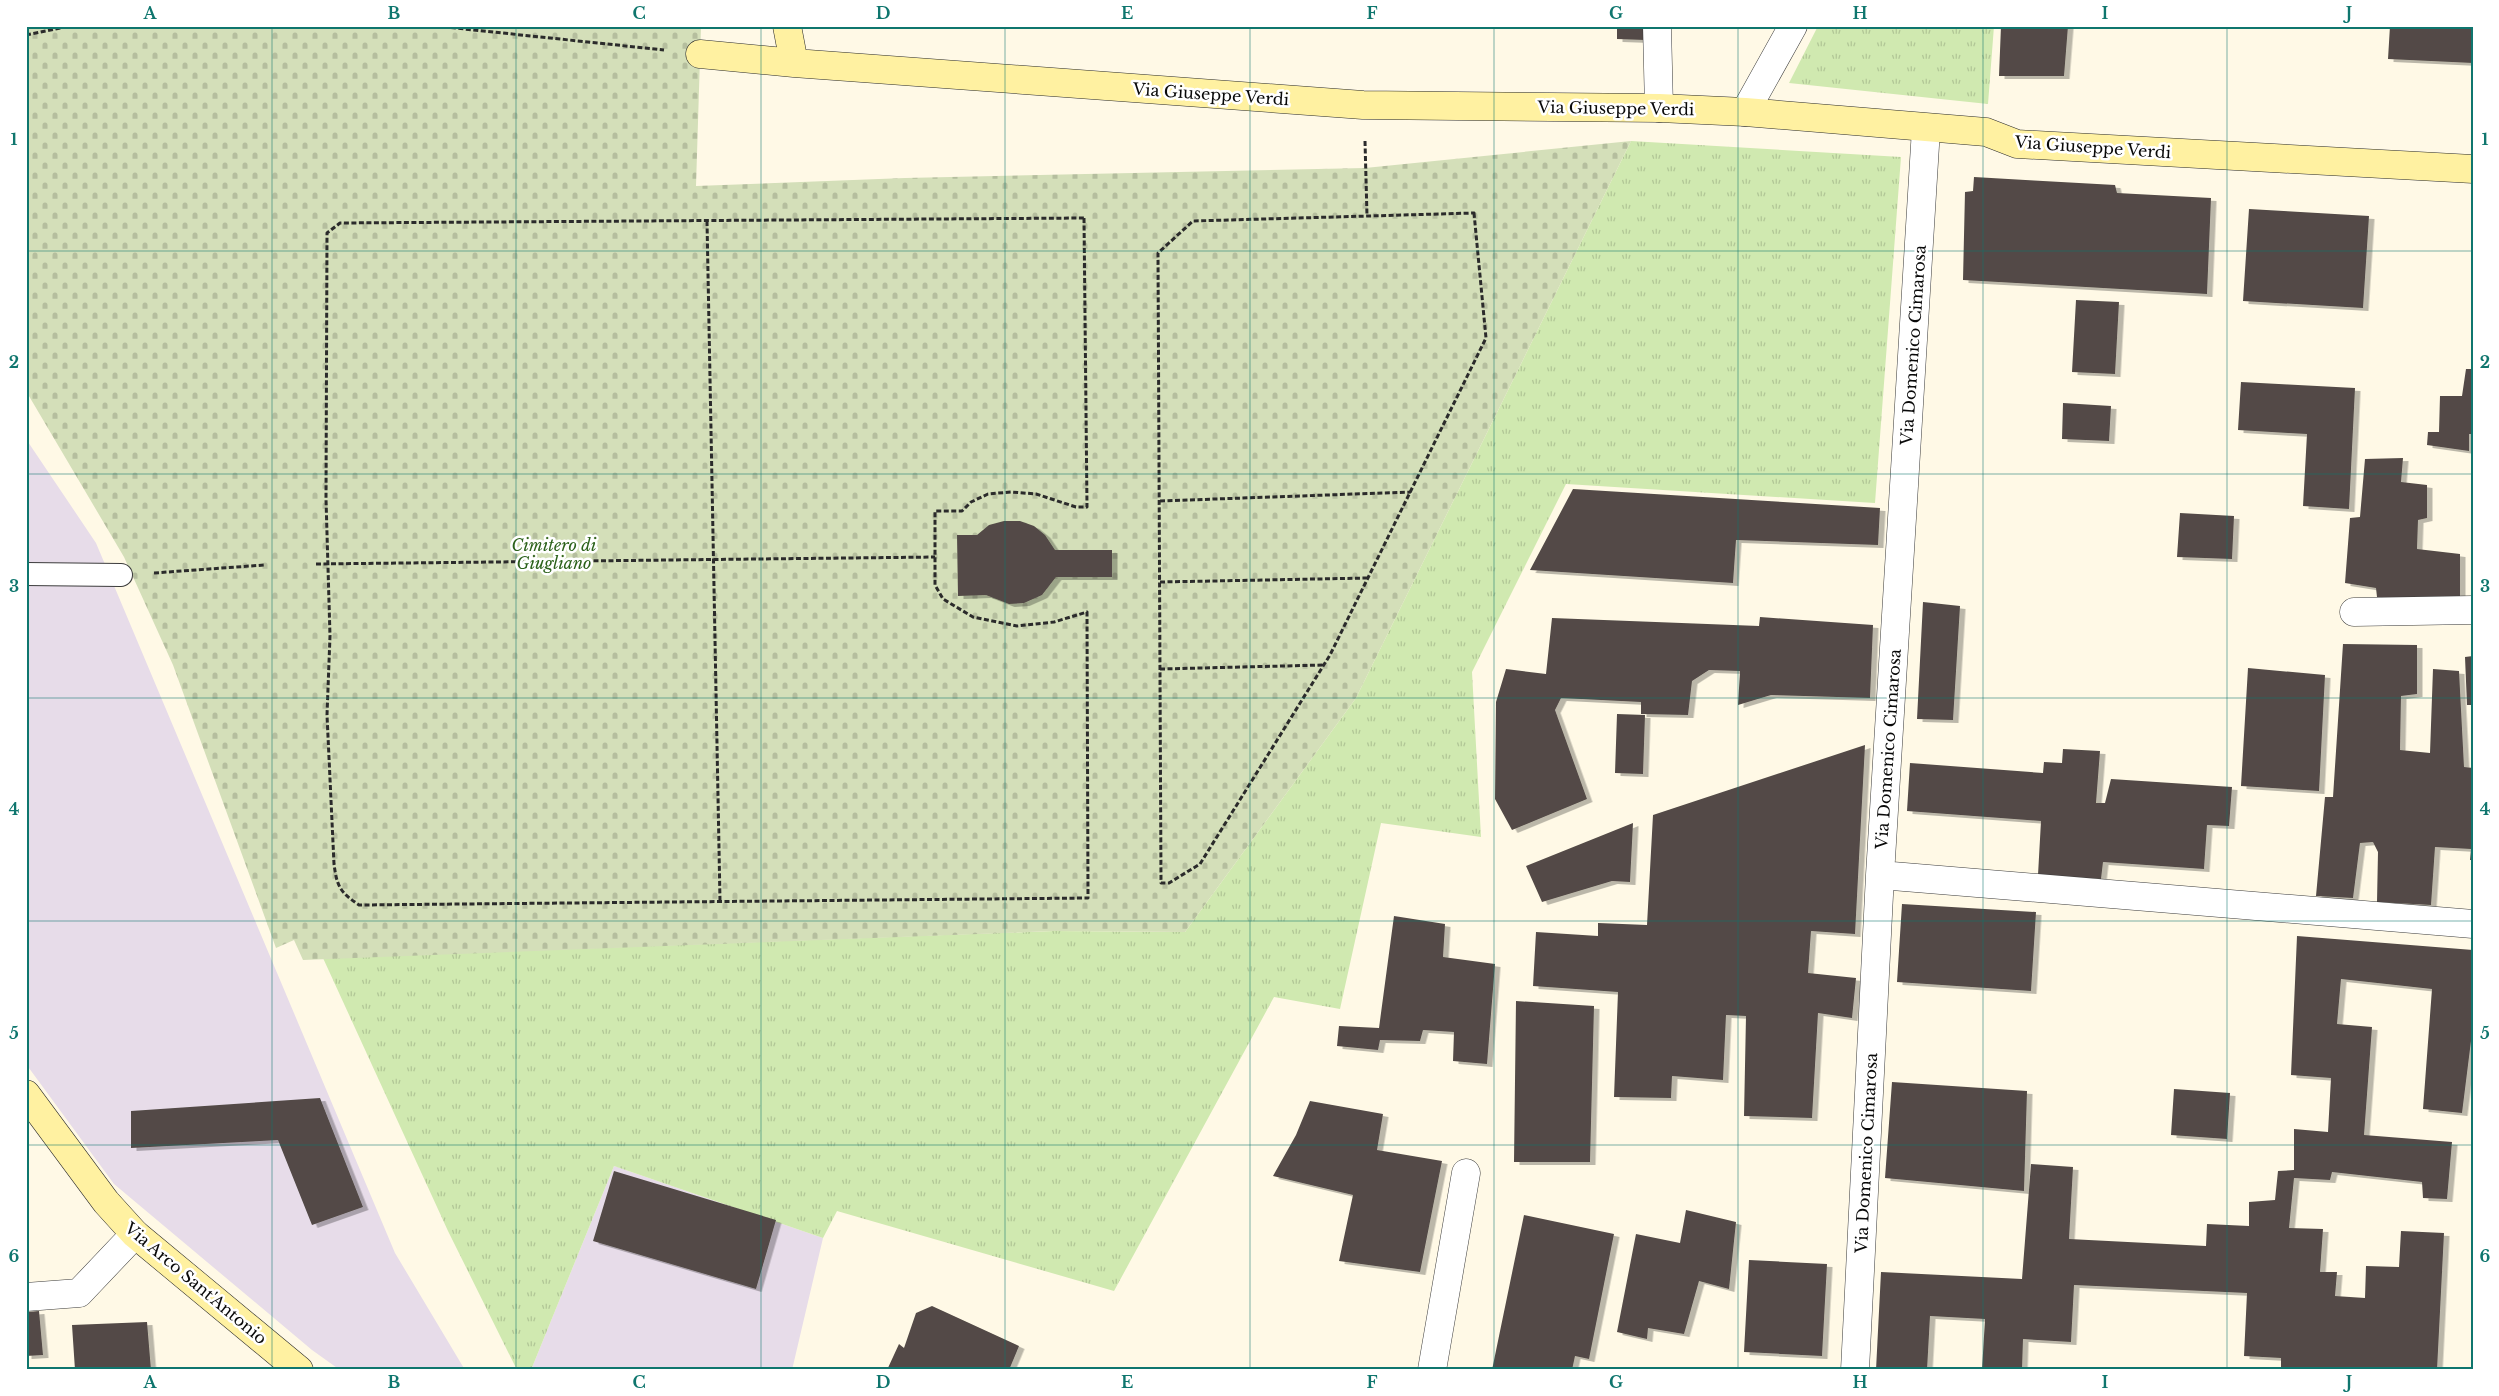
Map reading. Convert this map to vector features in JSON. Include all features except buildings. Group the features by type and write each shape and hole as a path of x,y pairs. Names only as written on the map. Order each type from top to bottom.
{"street":[{"path":"787,26 794,63"},
{"path":"1657,26 1659,108"},
{"path":"1745,112 1793,26"},
{"name":"Via Giuseppe Verdi","path":"700,54 794,63 1363,105 1659,108 1745,112 1926,129 1986,132 2017,144 2473,169"},
{"name":"Via Domenico Cimarosa","path":"1855,1370 1880,875 1926,129"},
{"path":"2354,612 2473,610"},
{"path":"1880,875 2473,924"},
{"name":"Via Arco Sant'Antonio","path":"26,1094 106,1202 135,1234 299,1370"},
{"path":"1432,1370 1466,1173"},
{"path":"26,1297 79,1293 135,1234"}],"lane":[{"path":"26,574 120,575"}],"path":[{"path":"26,35 70,26"},
{"path":"436,26 700,54"},
{"path":"1363,105 1367,216"},
{"path":"1474,213 1486,338 1324,665 1200,864 1169,883 1161,883 1158,253 1193,220 1367,216 1474,213"},
{"path":"1084,218 1087,507 1076,507 1036,494 988,494 971,502 962,511 935,511 935,557 935,586 943,599 973,616 1017,626 1054,622 1087,612 1088,898 359,905 343,894 336,880 334,864 327,715 330,636 326,499 327,232 340,223 1084,218"},
{"path":"707,220 720,901"},
{"path":"1160,502 1411,492"},
{"path":"316,564 935,557"},
{"path":"120,575 264,565"},
{"path":"1160,582 1368,578"},
{"path":"1160,669 1324,665"}],"shaded area":[{"path":"26,439 96,543 395,1253 465,1370 340,1370 312,1350 114,1184 26,1064"},
{"path":"614,1166 823,1238 792,1370 531,1370"}],"green space":[{"name":"Cimitero di Giugliano","path":"26,26 701,26 696,186 905,178 1365,168 1631,141 1356,698 1185,932 1054,931 303,960 294,940 276,948 173,665 124,557 26,391"},
{"path":"1818,26 1994,26 1988,104 1789,83"},
{"path":"1631,141 1901,157 1875,503 1566,484 1472,672 1481,837 1381,823 1340,1009 1274,997 1114,1291 837,1211 823,1238 614,1166 531,1370 517,1370 448,1231 323,958 1054,931 1185,932 1356,698"}]}
